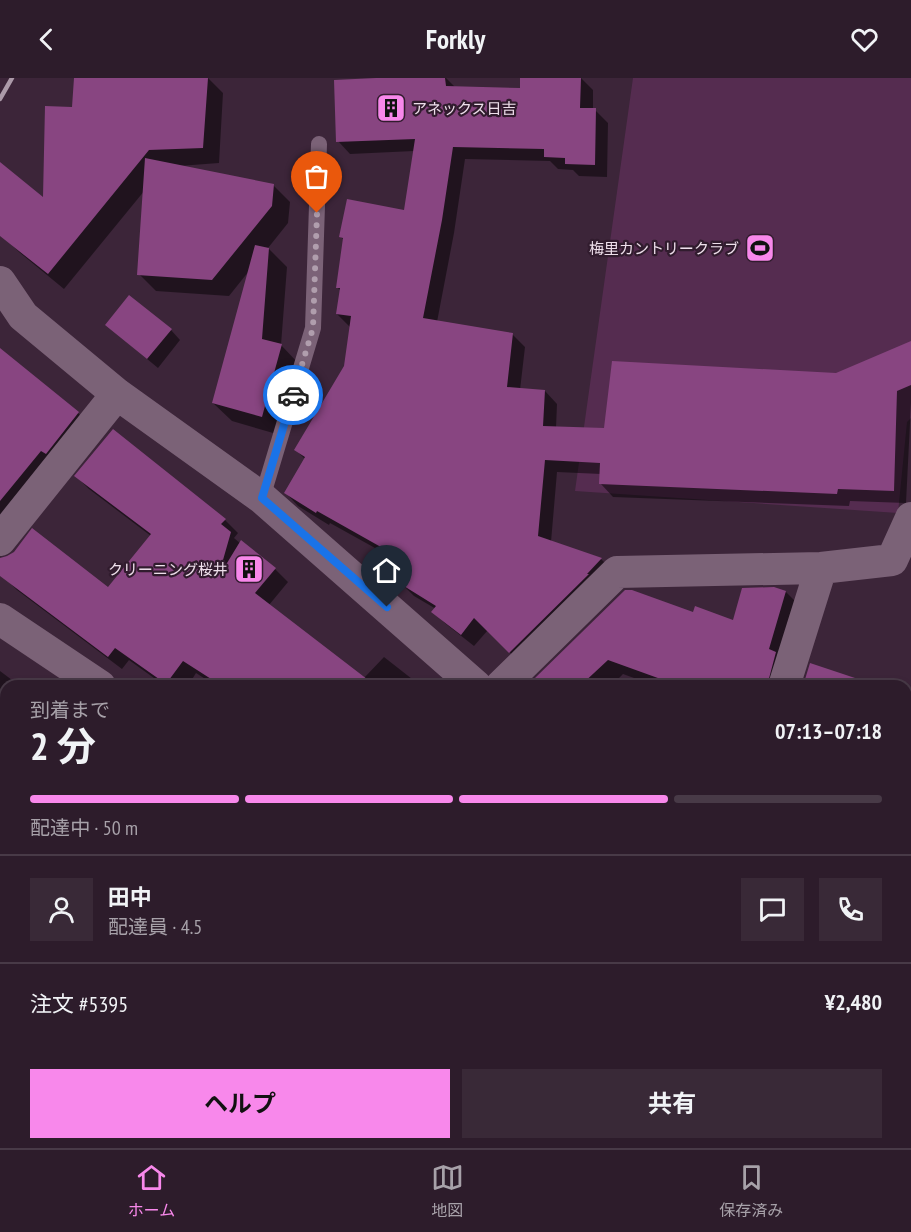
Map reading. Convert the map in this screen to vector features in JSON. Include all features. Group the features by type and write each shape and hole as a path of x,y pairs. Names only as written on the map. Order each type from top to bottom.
{"street":[{"path":"0,282 23,316 117,394 262,498 469,680"},
{"path":"0,540 117,394"},
{"path":"507,680 617,572 821,568 892,560 911,518"},
{"path":"786,680 821,568"},
{"path":"0,619 91,680"}],"lane":[{"path":"262,498 313,328 319,144"}],"shaded area":[{"name":"梅里カントリークラブ","path":"633,78 911,78 911,418 907,422 898,513 575,491"}],"building":[{"path":"74,78 208,78 203,148 149,150 48,274 0,236 0,162 43,197 45,106 72,107"},
{"path":"445,78 446,86 520,88 520,78 581,78 580,108 596,108 595,165 565,164 565,158 544,157 544,149 453,147 423,318 513,333 507,387 545,390 543,426 604,428 612,361 836,373 911,341 911,385 897,391 894,491 838,489 837,494 599,484 600,463 545,460 538,536 602,558 587,574 589,574 509,653 474,618 461,635 431,612 436,606 399,583 411,564 317,511 316,513 284,493 305,457 294,450 344,366 351,316 336,314 340,288 336,288 343,238 339,237 347,199 404,210 415,139 336,142 334,80"},
{"path":"145,158 274,184 272,206 212,280 137,275"},
{"path":"255,245 269,248 262,339 282,344 262,417 212,403"},
{"path":"129,295 172,329 147,359 105,325"},
{"path":"0,348 79,412 46,454 41,451 0,501"},
{"path":"113,429 226,519 221,524 231,532 221,567 224,568 241,540 276,568 255,593 368,680 213,680 183,661 169,680 160,680 115,648 108,657 0,576 0,558 14,552 32,528 108,587 151,534 74,476"},
{"path":"774,587 786,591 769,649 776,652 769,680 663,680 608,660 586,680 537,680 535,678 625,590 632,590 693,612 695,606 733,620 742,588"},
{"path":"810,663 861,680 805,680"}],"railway":[{"path":"0,99 12,78"}],"way so far":[{"path":"293,395 313,328 317,213"}],"place":[{"name":"アネックス日吉","path":"391,108"},
{"name":"梅里カントリークラブ","path":"760,248"},
{"name":"クリーニング桜井","path":"249,569"}],"route":[{"path":"293,395 262,498 387,607"}]}
